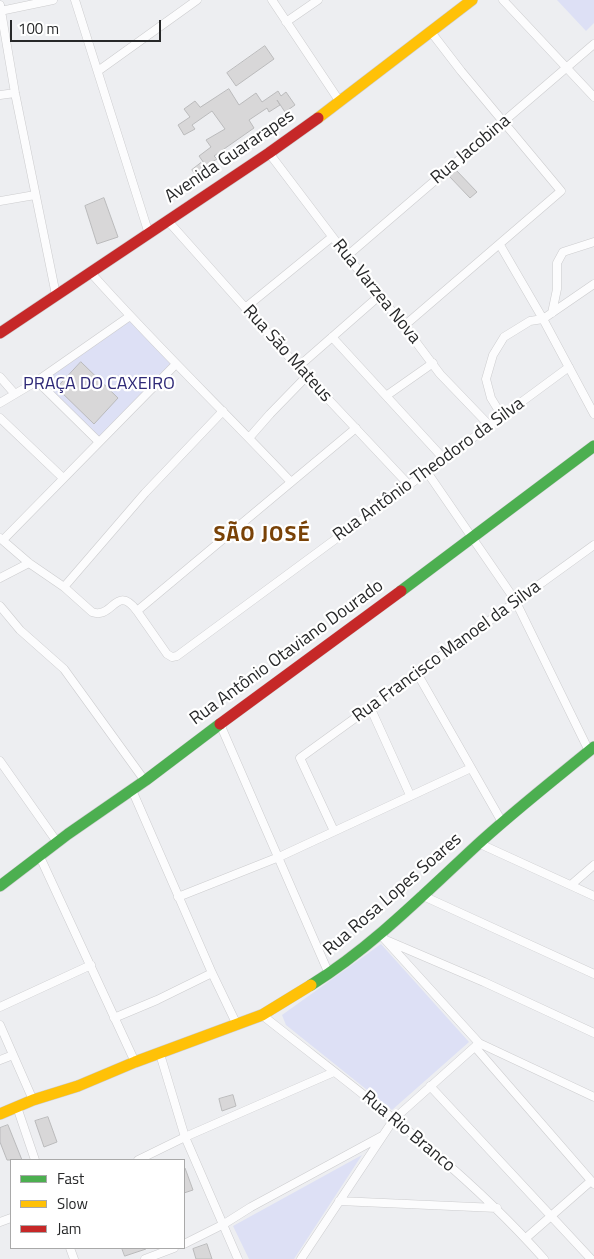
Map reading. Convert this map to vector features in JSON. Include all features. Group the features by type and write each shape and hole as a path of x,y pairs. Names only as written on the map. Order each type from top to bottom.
{"street":[{"path":"53,0 0,9 4,50 15,93 56,296"},
{"path":"76,0 149,234"},
{"path":"98,71 197,0"},
{"path":"272,0 340,102"},
{"path":"286,22 318,0"},
{"name":"Avenida Guararapes","path":"0,333 269,153 340,102 472,0"},
{"path":"503,0 594,97"},
{"path":"404,326 561,191 431,32"},
{"name":"Rua Jacobina","path":"347,256 594,44"},
{"path":"0,94 15,93"},
{"name":"Rua Varzea Nova","path":"269,153 347,256 433,364 490,426"},
{"path":"0,201 36,195"},
{"name":"Rua São Mateus","path":"168,221 298,367 409,485"},
{"path":"245,308 332,236"},
{"path":"552,313 557,289 557,263 563,252 594,242"},
{"path":"500,245 543,319 594,414"},
{"path":"91,273 130,316 291,482"},
{"path":"502,416 491,398 486,379 493,355 504,337 530,321 543,319 594,284"},
{"path":"298,367 379,296"},
{"path":"0,403 37,381 130,316"},
{"path":"332,337 444,459"},
{"path":"176,364 2,539 29,563 64,587 92,612 97,614 104,613 119,601 125,600 132,604 137,611 356,428"},
{"path":"386,396 433,364"},
{"name":"Rua Antônio Theodoro da Silva","path":"137,611 167,654 172,657 177,656 569,367"},
{"path":"249,438 308,376"},
{"path":"0,377 14,393"},
{"path":"37,381 99,442"},
{"path":"64,587 145,494 223,411"},
{"path":"0,418 63,478"},
{"name":"Rua Antônio Otaviano Dourado","path":"0,886 57,842 145,781 473,539 594,446"},
{"path":"427,472 516,602 592,749"},
{"name":"Rua Francisco Manoel da Silva","path":"334,831 300,758 594,545"},
{"path":"0,578 29,563"},
{"path":"0,606 20,630 64,669 145,781"},
{"path":"417,674 502,822"},
{"path":"370,707 410,795"},
{"path":"220,724 329,974"},
{"name":"Rua Rosa Lopes Soares","path":"0,1114 262,1015 329,974 383,937 421,895 478,843 592,749"},
{"path":"0,761 57,842"},
{"path":"178,897 279,857 471,768"},
{"path":"132,790 178,897 237,1025"},
{"path":"478,843 594,896"},
{"path":"40,857 135,1062"},
{"path":"571,884 594,865"},
{"path":"421,895 594,974"},
{"path":"383,937 594,1033"},
{"path":"383,937 477,1045 592,1183 526,1238"},
{"path":"0,1007 91,966"},
{"path":"114,1018 157,1000 212,973"},
{"name":"Rua Rio Branco","path":"262,1015 394,1119 497,1208 544,1259"},
{"path":"0,1025 33,1100"},
{"path":"301,1259 394,1119 477,1045"},
{"path":"477,1045 593,1097"},
{"path":"160,1054 185,1137 238,1259"},
{"path":"0,1060 13,1055"},
{"path":"140,1159 185,1137 334,1072"},
{"path":"430,1086 591,1259"},
{"path":"17,1107 36,1159"},
{"path":"185,1244 224,1224 251,1207 383,1135"},
{"path":"339,1201 497,1208"},
{"path":"145,1259 171,1249"}],"green space":[{"path":"557,0 594,0 594,23 586,31"},
{"name":"PRAÇA DO CAXEIRO","path":"130,319 173,364 99,439 41,381"},
{"path":"381,944 469,1042 392,1110 286,1025 282,1015"},
{"path":"362,1155 294,1259 249,1259 233,1226"}],"building":[{"path":"265,46 274,59 236,86 227,73"},
{"path":"229,89 239,105 256,93 262,102 278,91 281,96 286,92 295,105 285,112 277,100 280,105 269,112 267,108 249,120 254,128 214,156 217,159 206,166 199,156 211,147 206,140 225,129 212,111 192,125 195,129 184,135 178,125 190,117 184,109 195,101 200,107"},
{"path":"201,163 210,174 200,181 192,170"},
{"path":"456,170 477,192 470,198 449,176"},
{"path":"104,198 118,237 97,244 85,206"},
{"path":"81,362 118,398 94,424 57,388"},
{"path":"233,1095 236,1106 222,1111 219,1099"},
{"path":"48,1117 57,1142 44,1147 35,1121"},
{"path":"8,1125 22,1159 7,1160 0,1142 0,1128"},
{"path":"185,1168 193,1190 185,1193"},
{"path":"207,1244 212,1259 196,1259 193,1249"},
{"path":"122,1249 146,1249 125,1256"}],"traffic: fast":[{"path":"401,591 594,446"},
{"path":"0,886 68,834 146,780 220,724"},
{"path":"311,985 376,937 491,832 594,747"}],"traffic: slow":[{"path":"318,118 472,0"},
{"path":"0,1114 262,1015 311,985"}],"traffic: jam":[{"path":"0,333 269,153 318,118"},
{"path":"220,724 401,591"}],"district":[{"name":"SÃO JOSÉ","path":"262,536"}]}
